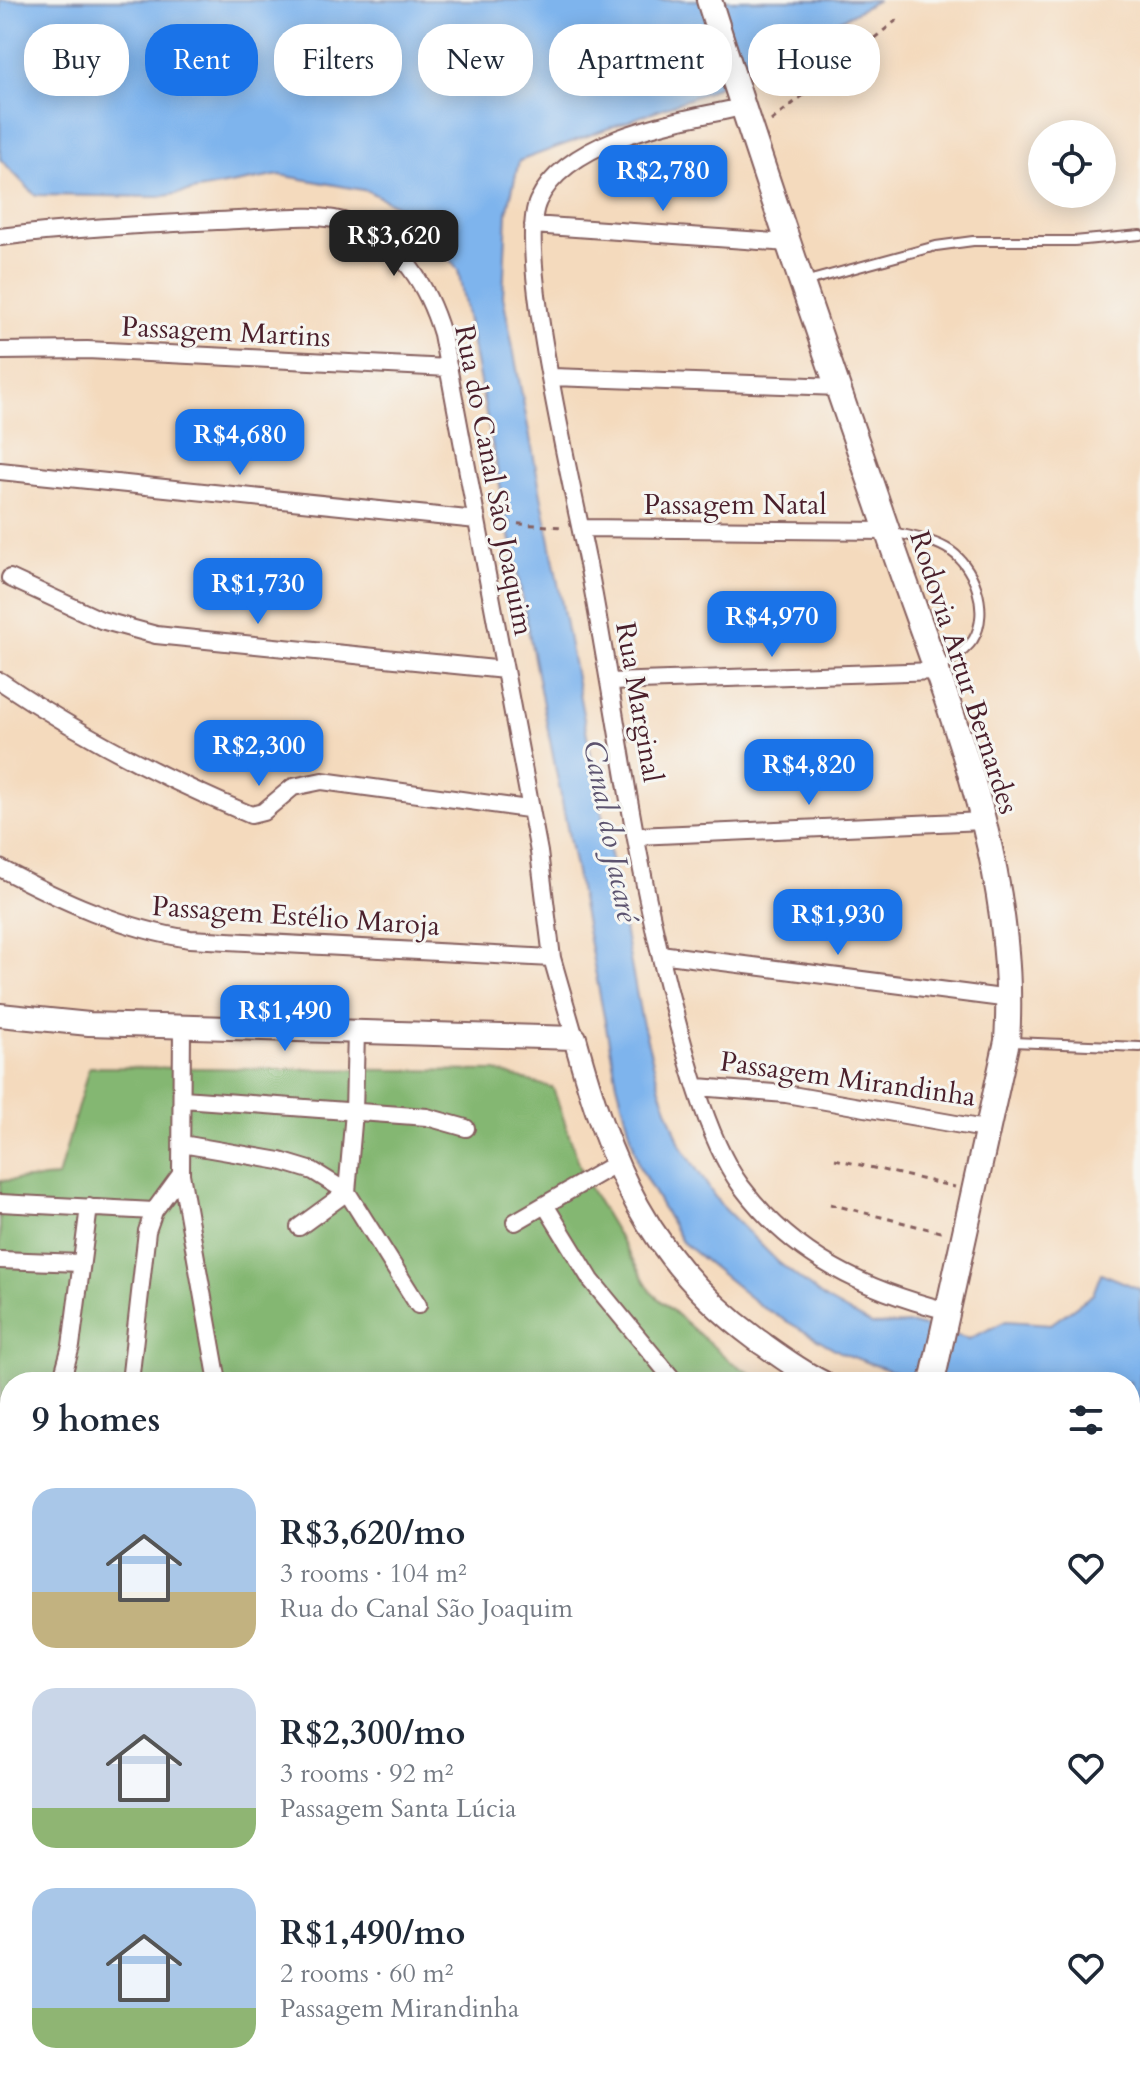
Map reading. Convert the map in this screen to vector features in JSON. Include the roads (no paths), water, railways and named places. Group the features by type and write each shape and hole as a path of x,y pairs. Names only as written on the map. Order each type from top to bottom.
{"main road":[{"name":"Rodovia Artur Bernardes","path":"709,0 936,671 984,821 998,888 1010,999 1007,1041 990,1130 934,1372"}],"street":[{"name":"Rua Marginal","path":"740,98 591,150 550,183 539,199 533,225 540,303 576,528 609,682 660,954 698,1087 724,1159 742,1187 786,1234 822,1262 887,1295 947,1316"},
{"name":"Rua do Canal São Joaquim","path":"4,232 307,217 354,224 385,243 421,281 436,314 481,520 528,809 539,852 552,958 575,1038"},
{"path":"533,225 789,243"},
{"name":"Passagem Martins","path":"0,351 87,350 449,368"},
{"path":"552,377 840,387"},
{"path":"0,471 481,520"},
{"name":"Passagem Natal","path":"576,528 887,531"},
{"path":"10,578 101,620 156,635 505,670"},
{"path":"609,682 936,671"},
{"path":"0,681 75,731 147,770 251,815 263,812 293,787 322,781 528,809"},
{"path":"636,836 984,821"},
{"name":"Passagem Estélio Maroja","path":"0,868 128,927 190,939 552,958"},
{"path":"660,954 1010,999"},
{"path":"0,1015 73,1023 575,1038 594,1108 615,1164 653,1236 703,1296 782,1358 805,1372"},
{"path":"182,1027 181,1174 216,1372"},
{"path":"299,1227 347,1192 354,1112 356,1032"},
{"name":"Passagem Mirandinha","path":"698,1087 786,1094 990,1130"},
{"path":"183,1099 427,1117 466,1128"},
{"path":"182,1144 280,1161 313,1171 347,1192 418,1305"},
{"path":"515,1222 615,1164"},
{"path":"131,1372 147,1231 154,1211 181,1174"},
{"path":"0,1203 154,1211"},
{"path":"545,1205 591,1280 667,1372"},
{"path":"64,1372 71,1346 89,1207"},
{"path":"0,1260 81,1263"}],"lane":[{"path":"803,282 949,244 973,241 1074,241 1140,235"},
{"path":"887,531 945,547 963,560 976,588 981,623 972,642 936,671"},
{"path":"1007,1041 1140,1047"}],"water":[{"path":"0,0 878,0 833,24 748,24 748,70 732,79 732,24 549,24 549,96 696,96 519,161 507,213 503,296 641,1017 660,1089 680,1144 719,1203 778,1262 827,1300 872,1325 913,1324 969,1339 1006,1321 1051,1324 1093,1294 1101,1273 1140,1289 1140,1372 894,1372 842,1353 762,1307 682,1242 639,1166 617,1083 458,270 411,213 368,191 280,175 159,197 35,195 0,159"}],"water label":[{"name":"Canal do Jacaré","path":"611,831"}]}
